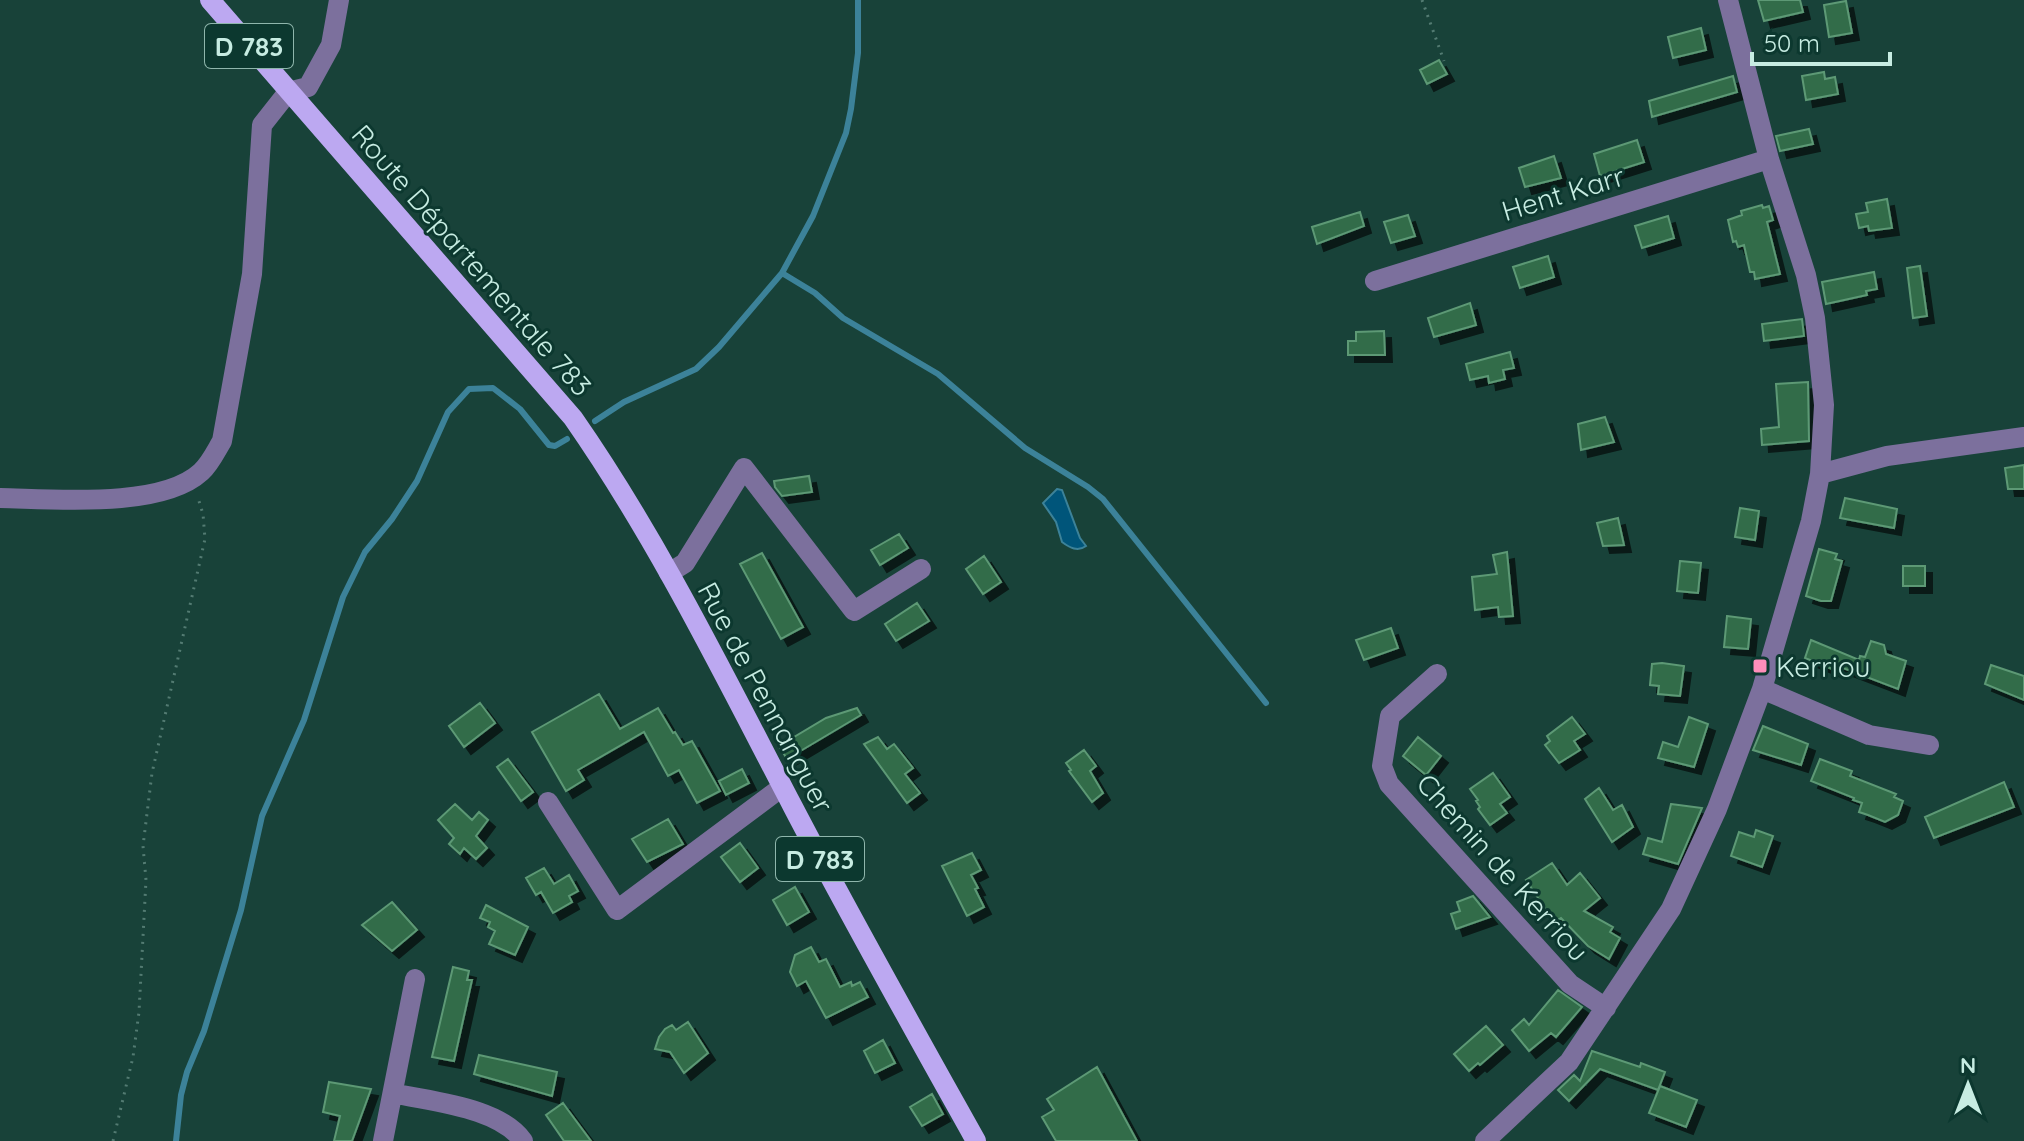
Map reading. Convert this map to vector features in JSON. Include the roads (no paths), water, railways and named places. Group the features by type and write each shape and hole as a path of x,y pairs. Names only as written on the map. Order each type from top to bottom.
{"main road":[{"name":"Route Départementale 783","path":"210,0 573,418 615,479 669,573"},
{"name":"Rue de Pennanguer","path":"669,573 835,888 976,1141"}],"street":[{"path":"0,498 133,497 179,487 202,472 222,441 252,274 262,125 288,92 308,87 331,45 339,0"},
{"path":"1485,1141 1569,1062 1671,909 1717,809 1762,689 1811,521 1820,474 1824,405 1815,318 1806,275 1769,159 1728,0"},
{"name":"Hent Karr","path":"1375,281 1769,159"},
{"path":"1820,474 1887,456 2024,437"},
{"path":"669,573 685,563 744,468 854,611 921,569"},
{"name":"Chemin de Kerriou","path":"1437,674 1390,716 1382,766 1389,784 1570,984 1606,1008"},
{"path":"1762,689 1869,735 1929,745"},
{"path":"548,802 617,910 782,787"},
{"path":"383,1141 415,979"},
{"path":"393,1093 497,1118 523,1141"}],"water":[{"path":"1057,489 1062,490 1086,546 1083,548 1074,548 1062,542 1056,522 1043,503"}],"waterway":[{"path":"595,421 624,402 696,369 719,347 782,273 813,216 846,133 858,53 858,0"},
{"path":"782,273 815,293 843,318 938,374 1025,448 1103,499 1266,703"},
{"path":"176,1141 187,1072 204,1031 241,910 262,816 304,720 343,597 365,552 417,481 448,412 469,389 493,388 520,409 549,445 555,446 567,439"}],"place":[{"name":"Kerriou","path":"1760,666"}]}
